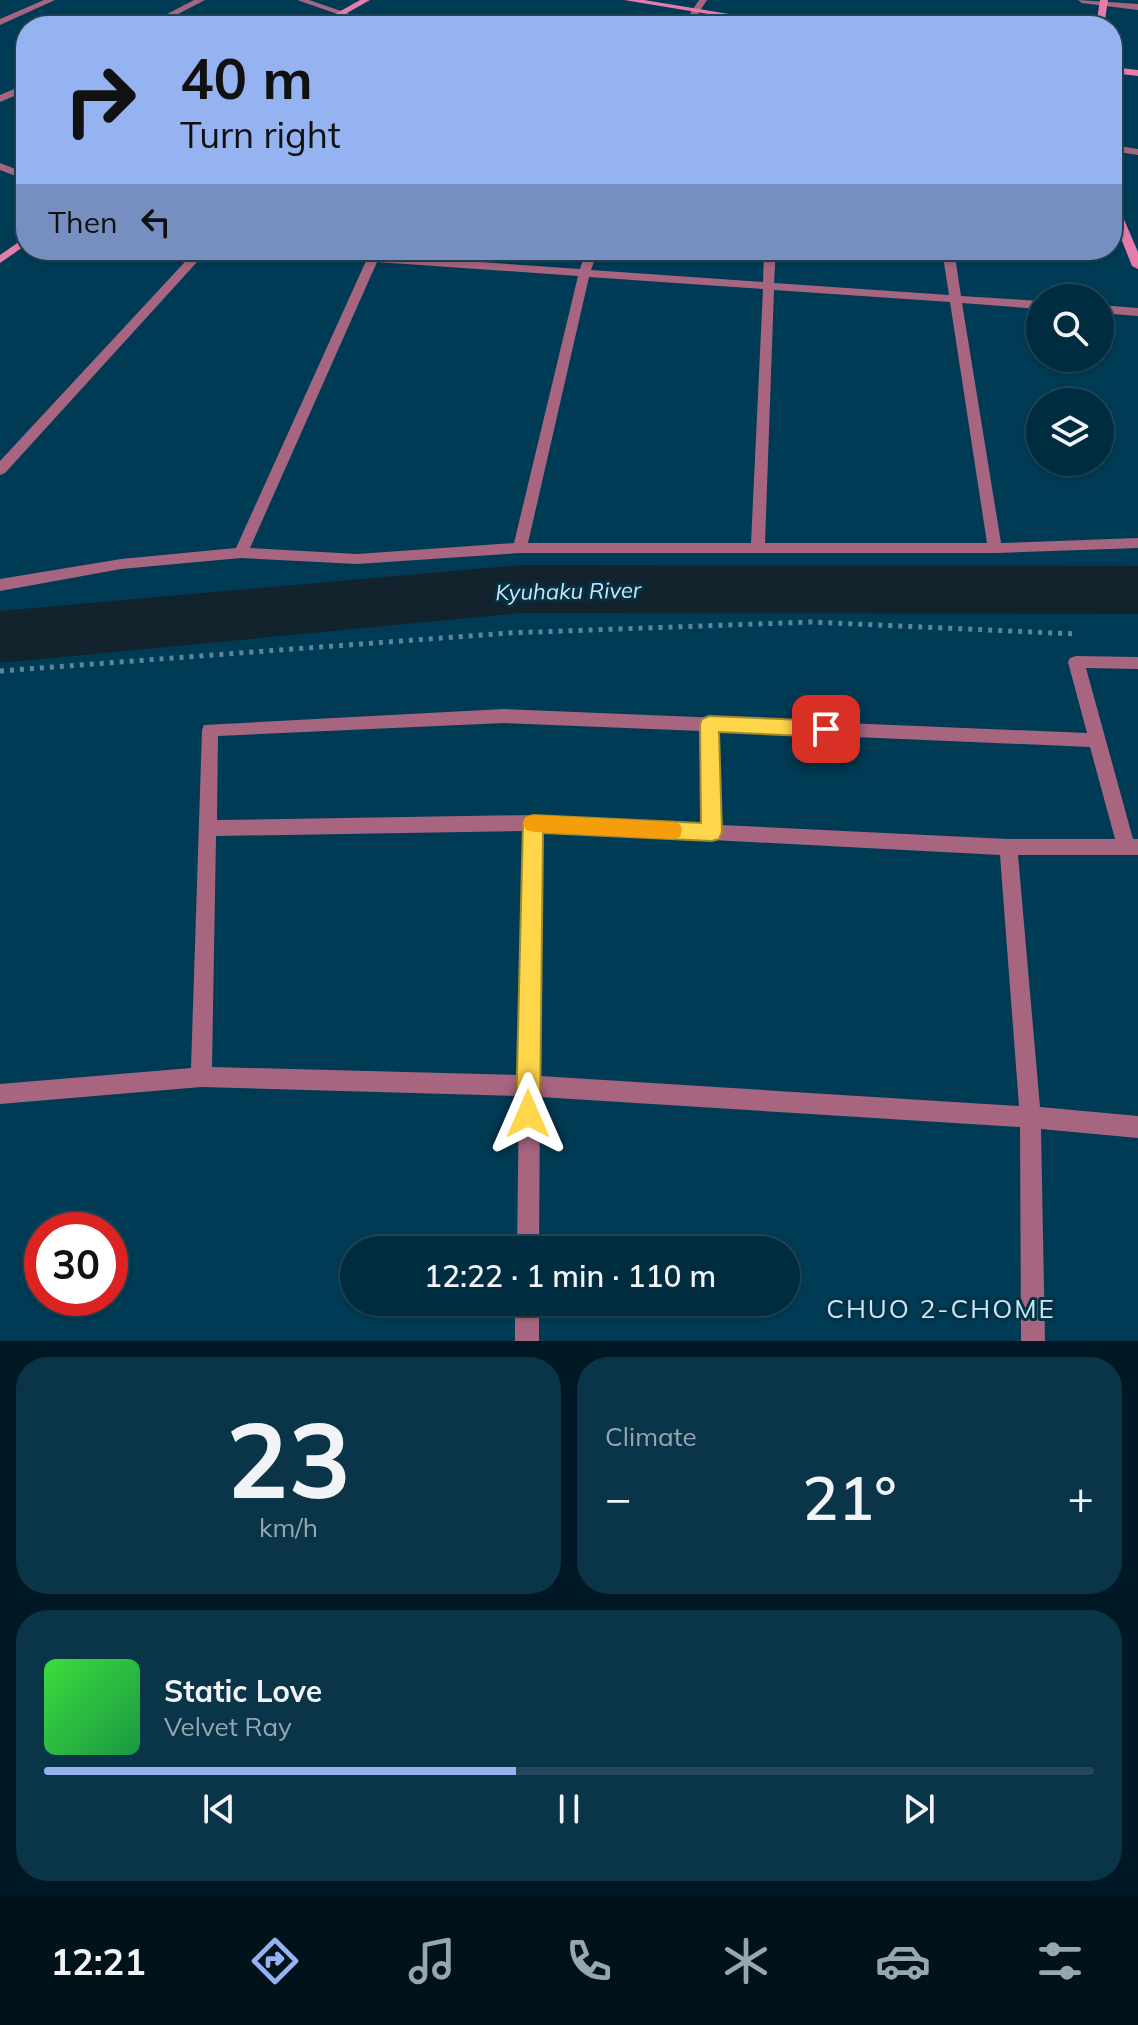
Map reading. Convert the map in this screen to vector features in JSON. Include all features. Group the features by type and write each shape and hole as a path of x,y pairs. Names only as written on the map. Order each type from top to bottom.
{"street":[{"path":"0,22 51,0"},
{"path":"168,16 201,0"},
{"path":"301,0 350,16"},
{"path":"336,16 366,0"},
{"path":"628,0 723,16"},
{"path":"692,16 703,0"},
{"path":"1082,0 1138,7"},
{"path":"1122,227 1138,266"},
{"path":"0,260 16,248"},
{"path":"0,470 193,260"},
{"path":"241,553 371,260"},
{"path":"440,260 1026,304"},
{"path":"520,548 589,260"},
{"path":"758,548 769,260"},
{"path":"950,260 995,548"},
{"path":"1114,310 1138,312"},
{"path":"0,585 121,564 241,553 357,559 520,548 995,548 1138,543"},
{"path":"206,828 533,823 1008,847 1132,847 1096,740 1076,662 1138,663"},
{"path":"201,1077 210,730 504,716 1096,740"},
{"path":"709,724 712,832"},
{"path":"528,1236 533,823"},
{"path":"1008,847 1030,1117 1033,1341"},
{"path":"0,1094 201,1077 528,1086 1030,1117 1138,1127"},
{"path":"527,1316 527,1341"}],"path":[{"path":"0,671 508,633 811,622 1091,634"}],"waterway":[{"name":"Kyuhaku River","path":"0,637 520,589 1138,590"}],"slow traffic":[{"path":"534,823 672,830"}],"district":[{"name":"CHUO 2-CHOME","path":"941,1309"}],"route":[{"path":"528,1114 533,823 712,832 709,724 826,729"}]}
